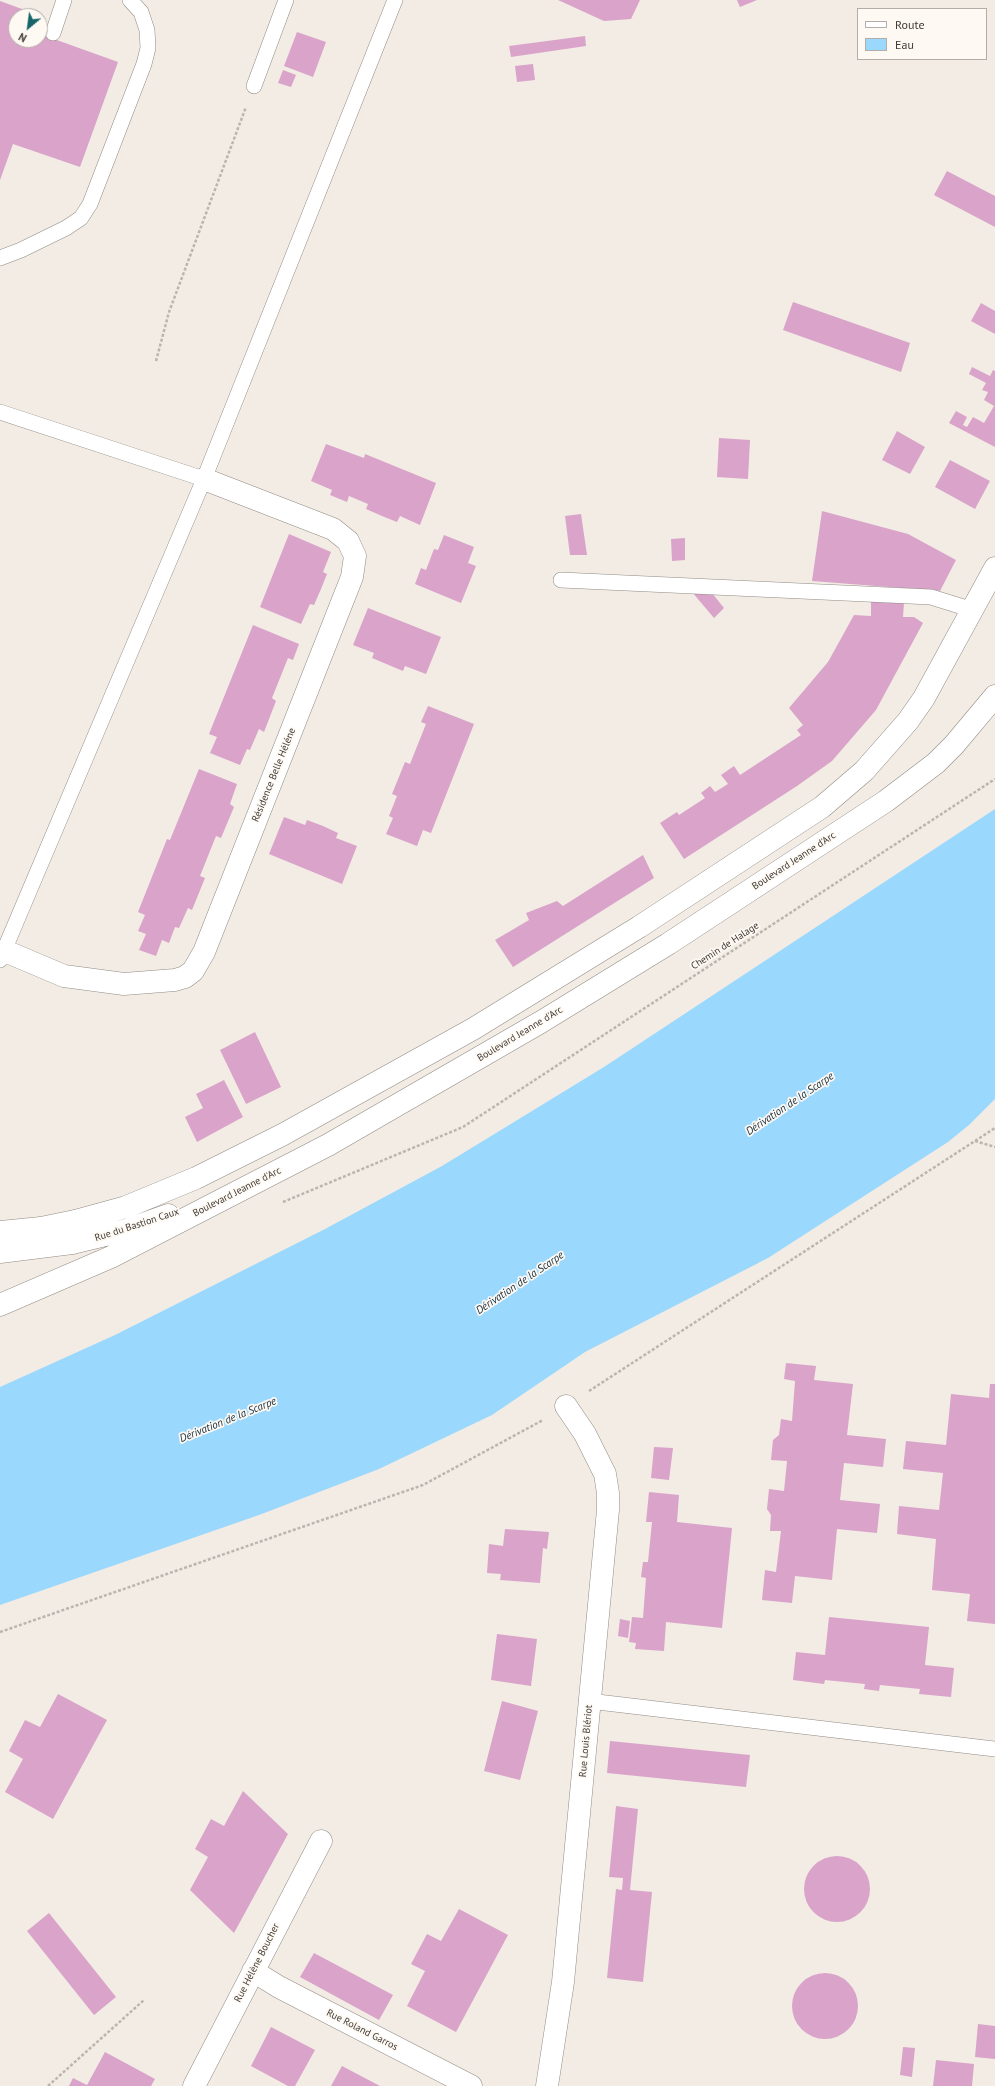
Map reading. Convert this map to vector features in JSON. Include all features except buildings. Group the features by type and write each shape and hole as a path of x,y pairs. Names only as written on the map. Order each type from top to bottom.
{"main road":[{"name":"Résidence Belle Héléne","path":"2,956 64,976 124,984 175,980 185,977 193,971 204,952 352,577 355,556 353,548 348,541 334,529 204,479"},
{"path":"973,610 995,568"},
{"name":"Rue du Bastion Caux","path":"0,1232 41,1228 75,1221 126,1207 221,1166 473,1029 639,927 822,807 864,771 908,721 924,698 973,610"},
{"name":"Boulevard Jeanne d'Arc","path":"0,1305 110,1257 246,1187 369,1122 535,1026 668,944 891,797 936,762 971,726 995,696"},
{"name":"Rue du Bastion Caux","path":"0,1252 42,1248 102,1236 246,1187"},
{"name":"Rue Louis Blériot","path":"548,2086 563,1982 608,1510 608,1493 604,1474 598,1458 566,1406"},
{"name":"Rue Hélène Boucher","path":"194,2086 321,1841"},
{"name":"Rue Roland Garros","path":"253,1971 278,1987 471,2086"}],"lane":[{"path":"53,33 64,0"},
{"path":"0,258 21,250 66,228 80,218 90,204 144,64 148,48 147,30 141,12 130,0"},
{"path":"254,86 286,0"},
{"path":"2,956 204,479 395,0"},
{"path":"0,412 204,479"},
{"path":"561,580 931,597 973,610"},
{"path":"589,1701 995,1749"}],"path":[{"path":"156,361 168,312 254,86"},
{"name":"Chemin de Halage","path":"463,1127 995,779"},
{"path":"0,1632 422,1485 533,1426 566,1406 995,1128"},
{"path":"975,1141 995,1147"},
{"path":"48,2086 144,2000"}],"water":[{"name":"Dérivation de la Scarpe","path":"995,809 995,1099 969,1125 948,1142 768,1258 585,1352 492,1415 379,1469 259,1515 0,1605 0,1387 115,1335 325,1229 442,1166 604,1067"}]}
